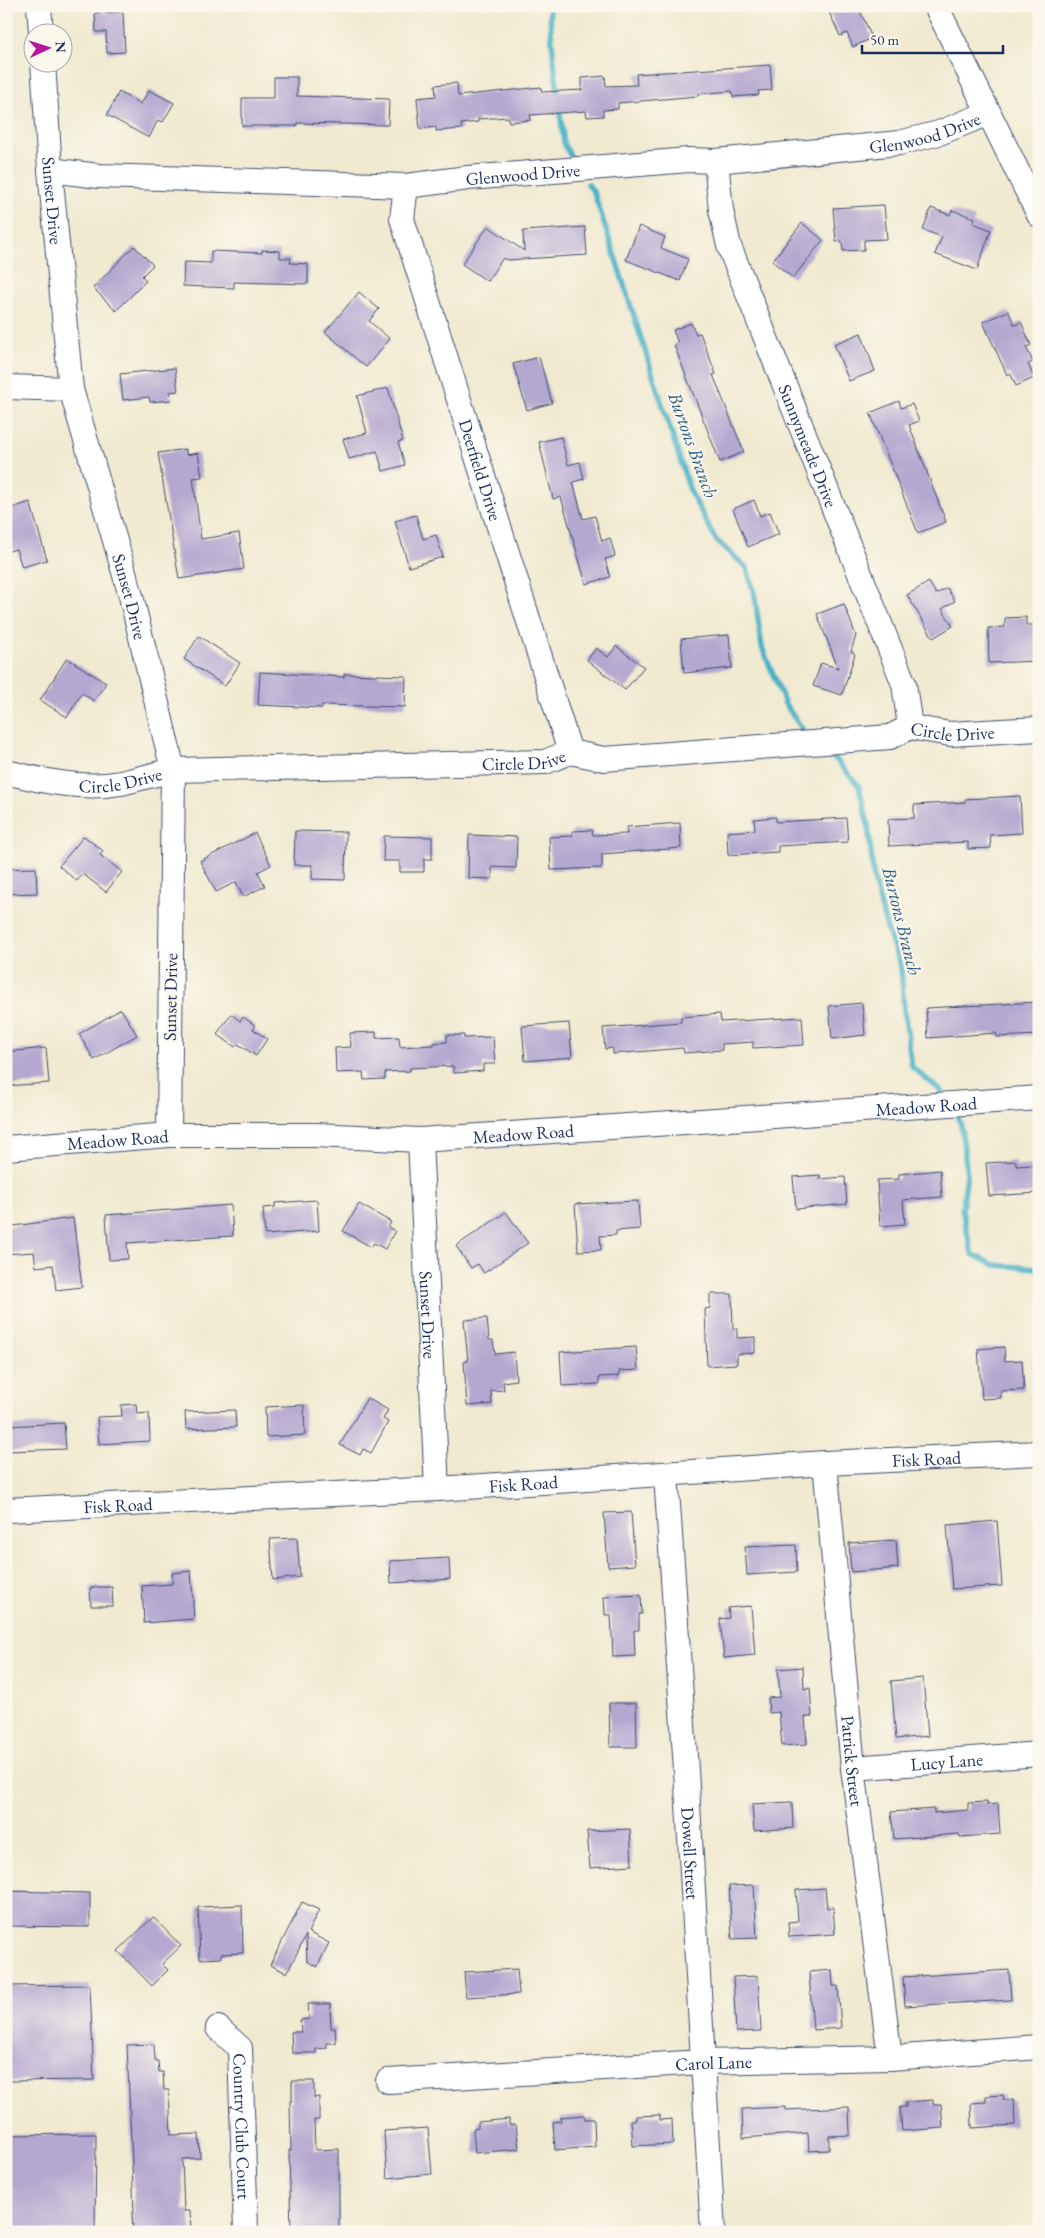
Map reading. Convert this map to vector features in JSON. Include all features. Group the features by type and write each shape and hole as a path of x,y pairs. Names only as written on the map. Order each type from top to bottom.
{"street":[{"path":"39,6 40,22"},
{"path":"936,6 1039,215"},
{"name":"Sunset Drive","path":"44,72 50,170 71,389 131,596 173,770 169,1135"},
{"name":"Glenwood Drive","path":"50,170 99,176 406,186 468,178 689,160 716,161 899,143 939,133 989,113"},
{"name":"Sunnymeade Drive","path":"716,161 721,210 729,246 904,684 910,727"},
{"name":"Deerfield Drive","path":"406,186 402,219 570,752"},
{"path":"6,387 71,389"},
{"name":"Circle Drive","path":"6,772 37,780 78,785 119,783 173,770 546,762 570,752 604,759 890,737 910,727 950,734 1039,729"},
{"name":"Meadow Road","path":"6,1148 169,1135 315,1135 420,1140 1039,1098"},
{"name":"Sunset Drive","path":"420,1140 438,1489"},
{"name":"Fisk Road","path":"6,1510 438,1489 825,1463 1039,1453"},
{"name":"Patrick Street","path":"825,1463 853,1768 890,2058"},
{"name":"Dowell Street","path":"666,1474 687,1780 713,2232"},
{"name":"Lucy Lane","path":"853,1768 1039,1754"},
{"name":"Country Club Court","path":"218,2028 240,2048 246,2232"},
{"name":"Carol Lane","path":"388,2081 703,2062 890,2058 1039,2047"}],"building":[{"path":"833,6 858,6 872,38 853,47 847,33 840,36 829,12 835,10"},
{"path":"123,12 125,52 107,53 106,32 96,32 95,13"},
{"path":"770,65 772,90 758,91 759,95 733,97 732,91 698,94 698,96 618,103 618,109 603,110 603,116 587,117 586,111 530,115 531,120 509,122 508,117 478,119 478,122 461,124 462,129 436,131 436,127 420,129 417,98 436,96 435,85 457,83 458,96 541,87 542,92 582,90 582,78 605,76 606,86 637,85 636,74"},
{"path":"274,77 297,77 297,96 389,99 388,125 297,123 297,126 242,126 242,98 274,98"},
{"path":"149,90 174,103 163,122 158,120 149,138 107,115 119,92 141,104"},
{"path":"884,205 887,239 864,240 864,250 843,251 842,241 836,242 833,208"},
{"path":"931,208 950,215 952,210 975,218 973,223 991,230 977,270 935,254 942,237 923,230"},
{"path":"802,223 823,240 793,278 772,261"},
{"path":"488,226 524,251 523,231 585,227 587,255 507,260 503,258 487,281 462,264"},
{"path":"639,226 665,237 661,248 688,259 680,281 626,260"},
{"path":"134,246 153,265 142,276 146,281 116,311 93,288"},
{"path":"262,250 280,251 280,258 291,258 290,263 308,264 308,284 234,282 234,288 183,286 184,262 211,263 211,251 262,253"},
{"path":"359,292 379,309 369,321 390,339 366,367 325,332"},
{"path":"1008,311 1015,325 1021,322 1031,345 1026,347 1033,362 1028,364 1034,378 1016,386 1010,373 1007,375 983,322"},
{"path":"691,323 696,334 700,333 716,374 713,375 744,452 720,462 674,345 678,343 673,330"},
{"path":"861,333 875,371 849,381 834,344"},
{"path":"539,357 552,403 527,410 513,364"},
{"path":"175,368 178,391 170,392 171,400 150,402 149,397 123,400 120,374"},
{"path":"388,388 403,441 398,442 405,465 383,471 377,451 349,459 343,439 367,433 357,396"},
{"path":"899,401 901,408 912,404 919,421 909,425 946,522 918,533 870,413"},
{"path":"561,437 568,465 580,462 584,479 573,482 583,519 595,516 602,541 610,538 615,556 605,559 610,577 586,584 561,497 553,499 539,442"},
{"path":"186,449 186,455 198,453 202,477 193,478 201,539 239,533 244,569 179,579 158,453"},
{"path":"754,500 760,516 770,512 779,534 748,547 733,509"},
{"path":"30,502 47,560 22,567 16,549 6,552 6,510"},
{"path":"416,515 423,539 436,535 443,557 409,567 395,521"},
{"path":"929,582 936,594 947,588 955,601 942,609 953,626 933,638 907,595"},
{"path":"844,604 856,636 851,651 855,654 842,695 813,686 821,663 838,668 817,614"},
{"path":"1026,617 1026,625 1038,625 1039,661 989,663 988,628 1005,627 1005,618"},
{"path":"729,635 732,668 684,673 681,639"},
{"path":"199,636 240,663 225,686 184,659"},
{"path":"616,646 644,667 625,690 587,660 596,648 608,657"},
{"path":"67,658 106,683 94,701 82,693 67,717 40,700"},
{"path":"260,672 344,677 344,674 406,676 405,707 322,705 322,708 258,705"},
{"path":"1020,796 1022,833 990,835 991,848 968,849 968,842 889,846 888,819 914,818 914,805 965,802 965,799"},
{"path":"776,817 776,822 846,818 848,842 778,846 778,852 728,855 727,832 755,830 754,819"},
{"path":"680,823 681,848 602,854 602,868 551,870 549,837 572,836 572,831 592,830 593,835 627,834 627,827"},
{"path":"295,831 346,832 345,880 312,879 312,865 294,865"},
{"path":"255,833 271,865 258,872 265,886 243,897 236,882 216,892 200,861"},
{"path":"469,835 517,837 516,868 492,867 492,879 468,878"},
{"path":"84,836 103,851 100,855 122,872 106,892 83,874 77,881 59,866"},
{"path":"384,836 432,837 432,859 424,859 424,872 400,872 400,861 383,861"},
{"path":"36,868 37,893 6,894 6,869"},
{"path":"1039,1002 1039,1035 997,1037 996,1033 928,1038 926,1008"},
{"path":"862,1003 865,1035 832,1039 829,1006"},
{"path":"121,1009 137,1035 94,1060 79,1034"},
{"path":"231,1014 240,1021 243,1017 256,1026 253,1029 267,1039 256,1056 238,1044 235,1047 217,1034"},
{"path":"720,1014 721,1022 802,1017 804,1045 753,1048 753,1042 722,1044 722,1050 684,1053 683,1048 613,1054 613,1048 605,1049 603,1028 681,1022 681,1017"},
{"path":"569,1023 572,1057 525,1061 522,1026"},
{"path":"376,1032 376,1038 399,1037 400,1047 434,1045 434,1043 447,1042 447,1035 464,1035 464,1038 493,1037 495,1064 483,1064 483,1071 454,1073 453,1066 410,1068 410,1071 385,1072 385,1079 364,1080 363,1072 336,1073 335,1048 351,1047 350,1033"},
{"path":"46,1048 49,1083 6,1086 6,1052"},
{"path":"1016,1161 1016,1166 1033,1165 1034,1169 1039,1169 1039,1193 989,1196 986,1163"},
{"path":"940,1170 942,1197 903,1200 905,1224 880,1226 877,1180 899,1179 899,1174"},
{"path":"820,1175 820,1179 845,1177 847,1204 796,1209 793,1177"},
{"path":"317,1200 319,1231 265,1235 263,1208 275,1207 275,1203"},
{"path":"638,1201 640,1229 616,1231 616,1235 600,1236 601,1250 578,1251 575,1204"},
{"path":"359,1204 391,1222 388,1227 395,1231 385,1249 374,1243 371,1247 343,1231"},
{"path":"231,1205 233,1236 127,1243 128,1259 109,1260 106,1215"},
{"path":"506,1212 528,1243 484,1273 478,1264 471,1268 456,1246"},
{"path":"73,1218 82,1287 56,1290 53,1265 36,1267 34,1252 6,1254 6,1227"},
{"path":"710,1294 732,1294 733,1329 737,1329 737,1338 755,1337 755,1353 737,1354 737,1364 707,1366 705,1309 710,1308"},
{"path":"487,1318 489,1340 493,1340 495,1354 514,1352 516,1380 503,1382 504,1390 491,1391 492,1404 467,1406 464,1362 468,1361 464,1320"},
{"path":"636,1347 638,1370 619,1371 619,1376 599,1377 599,1384 562,1386 560,1352"},
{"path":"1004,1347 1005,1361 1022,1360 1024,1390 1001,1391 1001,1398 982,1399 978,1349"},
{"path":"367,1398 388,1410 383,1419 388,1422 371,1453 363,1449 360,1455 340,1445"},
{"path":"136,1404 137,1414 149,1413 150,1441 99,1444 97,1417 122,1416 121,1405"},
{"path":"304,1405 305,1435 266,1437 265,1407"},
{"path":"235,1410 236,1427 186,1429 185,1412"},
{"path":"64,1423 66,1449 9,1451 8,1426"},
{"path":"631,1512 635,1565 608,1567 604,1513"},
{"path":"997,1521 1002,1586 952,1589 947,1525"},
{"path":"297,1538 300,1577 273,1580 270,1539"},
{"path":"896,1540 898,1568 851,1572 849,1543"},
{"path":"796,1545 797,1572 747,1575 745,1547"},
{"path":"449,1558 450,1579 391,1583 390,1561"},
{"path":"191,1571 194,1619 144,1623 142,1586 172,1584 172,1573"},
{"path":"112,1587 113,1606 91,1606 90,1588"},
{"path":"641,1595 642,1614 639,1614 639,1630 634,1630 635,1656 613,1657 611,1615 605,1615 604,1597"},
{"path":"751,1606 755,1655 724,1658 720,1619 729,1618 728,1608"},
{"path":"803,1667 804,1689 810,1688 812,1716 805,1717 807,1744 782,1746 779,1712 769,1713 768,1698 780,1697 778,1669"},
{"path":"923,1678 928,1736 896,1739 891,1681"},
{"path":"609,1703 636,1703 637,1747 610,1747"},
{"path":"792,1802 793,1828 754,1831 752,1804"},
{"path":"987,1802 987,1805 998,1804 1000,1834 960,1837 959,1834 894,1839 891,1812 934,1809 934,1813 968,1810 968,1803"},
{"path":"630,1829 632,1865 590,1868 587,1831"},
{"path":"754,1885 757,1938 732,1939 729,1886"},
{"path":"825,1888 827,1908 833,1907 835,1934 789,1937 788,1922 798,1921 796,1890"},
{"path":"6,1891 90,1893 90,1927 6,1926"},
{"path":"302,1902 319,1910 308,1932 329,1943 317,1967 307,1961 306,1935 287,1973 270,1965"},
{"path":"242,1905 243,1953 221,1954 221,1958 200,1959 198,1907"},
{"path":"153,1917 181,1946 162,1964 168,1970 152,1986 118,1951"},
{"path":"517,1969 519,1994 466,1997 464,1972"},
{"path":"832,1970 833,1986 838,1986 841,2028 813,2030 809,1972"},
{"path":"1009,1970 1011,2000 905,2006 903,1977"},
{"path":"758,1976 761,2031 736,2032 733,1977"},
{"path":"90,1985 94,2080 6,2081 6,1986"},
{"path":"308,2004 330,2004 331,2028 335,2028 336,2043 326,2043 327,2048 316,2049 316,2053 292,2053 291,2032 301,2032 300,2020 309,2019"},
{"path":"154,2044 155,2061 158,2061 159,2072 163,2072 164,2090 169,2090 171,2135 199,2134 200,2158 182,2159 184,2211 190,2211 191,2232 133,2232 132,2213 134,2213 127,2045"},
{"path":"292,2081 314,2081 314,2098 319,2097 319,2120 314,2120 315,2150 339,2149 339,2232 291,2232 289,2150 291,2150 290,2101 292,2101"},
{"path":"1003,2095 1004,2100 1014,2100 1015,2125 972,2128 971,2103 986,2102 986,2096"},
{"path":"933,2100 933,2104 941,2104 943,2128 902,2131 900,2107 906,2107 906,2102"},
{"path":"785,2107 785,2110 849,2107 850,2135 829,2136 829,2150 809,2151 808,2133 743,2138 742,2109"},
{"path":"584,2115 585,2119 594,2119 595,2147 555,2150 553,2122 561,2121 561,2117"},
{"path":"660,2115 660,2120 672,2119 673,2144 633,2146 631,2120 636,2120 636,2116"},
{"path":"509,2119 509,2125 516,2125 519,2149 475,2153 473,2129 478,2128 478,2122"},
{"path":"428,2128 432,2174 387,2178 384,2131"},
{"path":"96,2134 95,2231 6,2231 6,2135"}],"waterway":[{"name":"Burtons Branch","path":"549,6 564,145 570,155"},
{"name":"Burtons Branch","path":"588,184 594,193 611,244 690,491 716,540 747,568 755,597 762,647 785,704 803,730"},
{"name":"Burtons Branch","path":"833,756 859,786 868,824 874,880 887,929 901,967 904,1010 912,1067 941,1091"},
{"name":"Burtons Branch","path":"958,1118 961,1124 967,1175 962,1209 972,1254 994,1265 1037,1268 1039,1271"}]}
